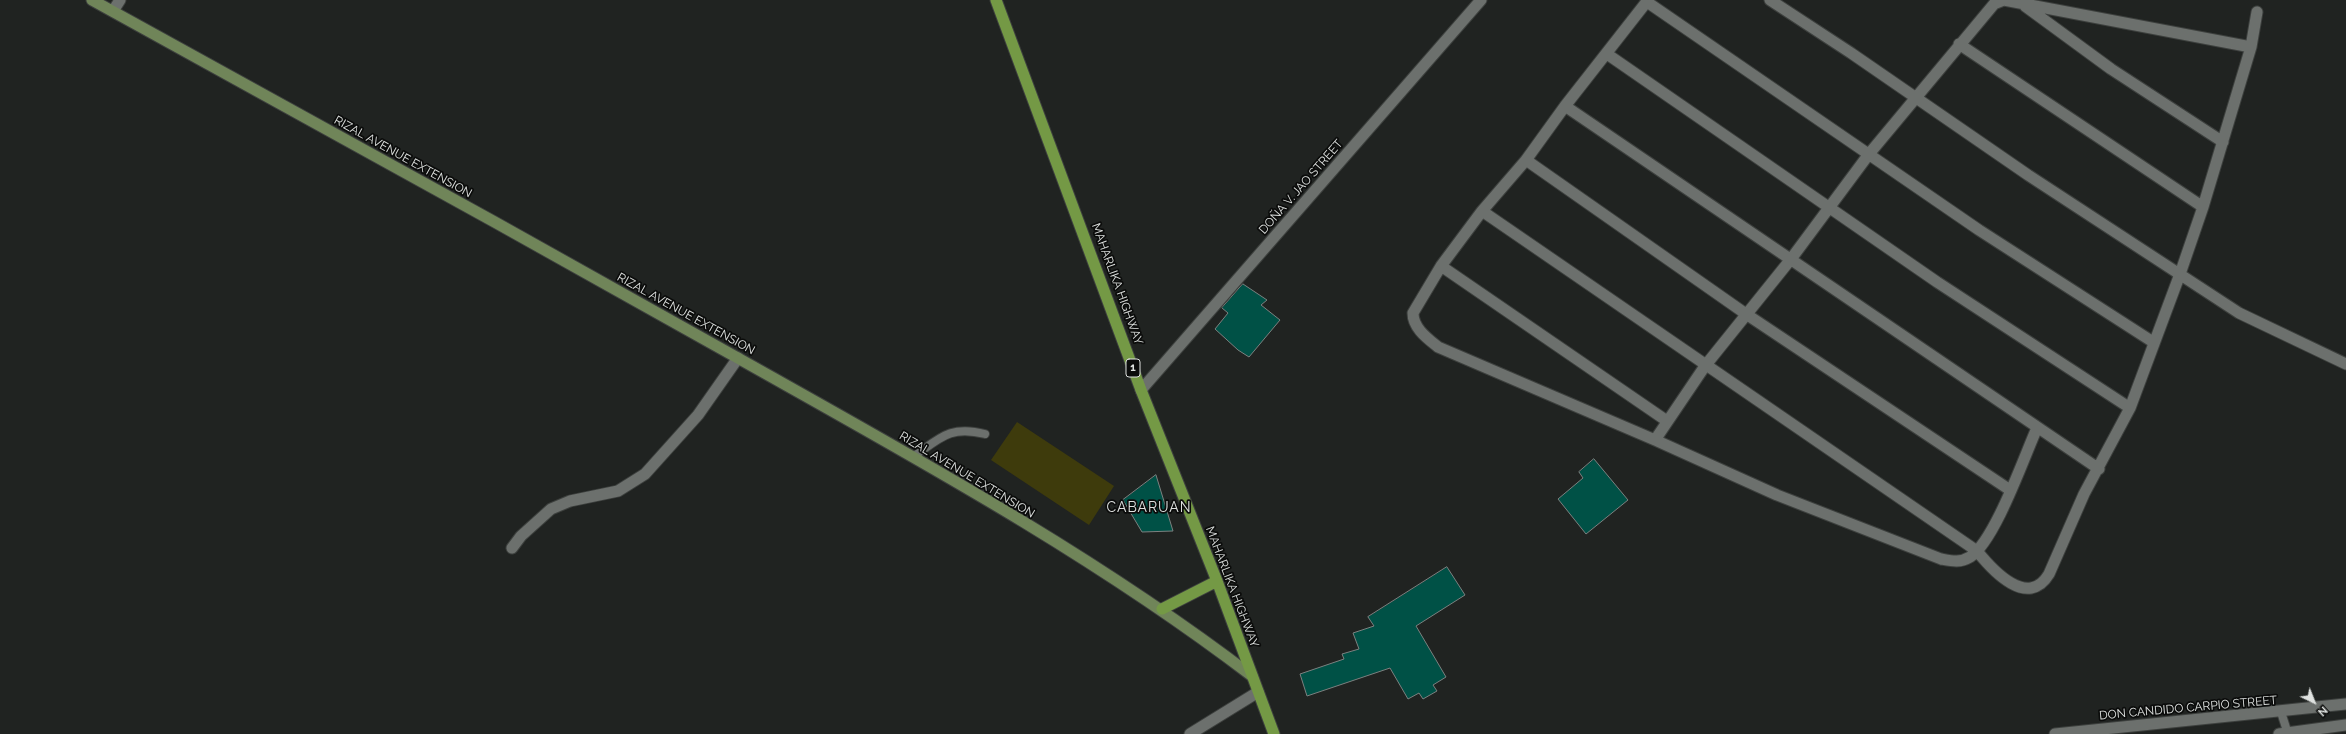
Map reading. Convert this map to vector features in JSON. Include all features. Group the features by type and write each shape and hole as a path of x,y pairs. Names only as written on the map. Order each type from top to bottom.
{"main road":[{"name":"RIZAL AVENUE EXTENSION","path":"92,0 738,358 913,457 1162,609 1252,676"},
{"name":"MAHARLIKA HIGHWAY","path":"996,0 1141,390 1217,581 1274,734"},
{"path":"1162,609 1217,581"}],"street":[{"path":"113,11 120,0"},
{"name":"DOÑA V. JAO STREET","path":"1141,390 1481,0"},
{"path":"1770,0 1914,96 2028,175 2239,313 2346,364"},
{"path":"1655,440 1705,366 1790,259 1914,96 1994,4 2004,0 2251,47"},
{"path":"2037,428 1993,527 1978,551 1956,562 1941,559 1777,495 1655,440 1438,347 1426,337 1415,323 1413,313 1441,266 1482,211 1526,160 1565,106 1647,1 1979,230 2154,342"},
{"path":"2022,4 2111,69 2223,142"},
{"path":"1482,211 1705,366 1978,551 1999,577 2010,584 2037,587 2049,574 2084,494 2130,408 2180,274 2203,207 2251,47 2257,12"},
{"path":"1959,44 2203,207"},
{"path":"1607,54 1937,282 2130,408"},
{"path":"1565,106 2098,469"},
{"path":"1526,160 1746,314 2010,490"},
{"path":"1441,266 1667,421"},
{"path":"512,548 538,519 551,509 570,500 618,491 645,474 698,415 738,358"},
{"path":"1190,734 1258,692"},
{"name":"DON CANDIDO CARPIO STREET","path":"2055,734 2281,712 2346,704"},
{"path":"2284,734 2346,725"}],"lane":[{"path":"913,457 940,438 958,430 984,434"},
{"path":"2281,712 2284,734"}],"shaded area":[{"path":"1017,422 1114,486 1089,525 991,460"}],"building":[{"path":"1243,284 1267,300 1261,305 1280,320 1249,357 1238,350 1215,329 1228,313 1222,308"},
{"path":"1594,459 1628,500 1586,534 1558,499 1583,478 1579,472"},
{"path":"1156,475 1173,531 1142,532 1123,500"},
{"path":"1447,567 1465,595 1416,626 1446,677 1433,685 1437,691 1423,699 1419,693 1408,699 1390,668 1307,696 1300,674 1344,659 1342,654 1359,649 1353,633 1374,626 1368,617"}],"district":[{"name":"CABARUAN","path":"1149,508"}]}
